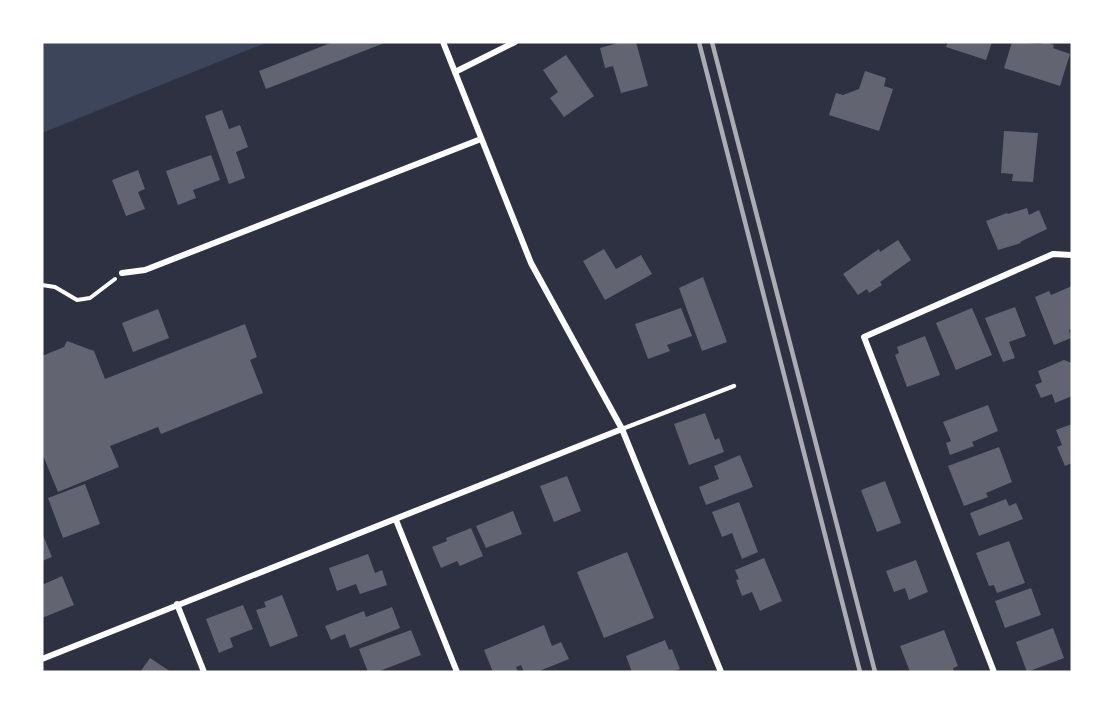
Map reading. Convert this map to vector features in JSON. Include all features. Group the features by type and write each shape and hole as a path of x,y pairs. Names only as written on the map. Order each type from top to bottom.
{"street":[{"path":"444,42 531,263 621,429 721,672"},
{"path":"455,72 515,42"},
{"path":"122,273 146,270 481,139"},
{"path":"994,672 864,337 1053,254 1072,255"},
{"path":"42,659 621,429"},
{"path":"396,520 457,672"},
{"path":"177,604 204,672"}],"lane":[{"path":"621,429 734,386"}],"path":[{"path":"42,285 55,287 77,300 90,298 122,273"}],"shaded area":[{"path":"42,42 268,42 42,133"}],"building":[{"path":"333,42 387,42 266,89 259,71"},
{"path":"621,42 636,42 648,86 621,93 613,66 605,68 600,48"},
{"path":"948,42 992,42 986,60 946,47"},
{"path":"1012,42 1039,44 1046,42 1054,45 1053,48 1070,54 1060,86 1004,68"},
{"path":"566,55 594,96 564,117 550,98 558,92 543,70"},
{"path":"865,71 886,78 884,86 893,89 879,131 829,115 836,93 843,95 859,89"},
{"path":"222,110 229,129 240,125 248,147 236,152 245,178 229,184 205,116"},
{"path":"1004,131 1038,133 1033,182 1012,181 1013,174 1001,173"},
{"path":"211,155 220,180 193,190 196,198 178,205 166,171"},
{"path":"138,170 145,189 138,192 145,209 126,216 112,180"},
{"path":"1027,208 1029,215 1039,210 1047,229 1021,243 998,250 986,221"},
{"path":"898,240 911,260 880,282 882,285 869,293 867,289 858,295 843,274 879,249 880,252"},
{"path":"604,249 616,269 641,255 652,274 605,300 583,261"},
{"path":"703,277 727,342 702,351 679,288"},
{"path":"1072,286 1072,329 1069,330 1071,338 1054,345 1035,297 1049,291 1051,295"},
{"path":"1015,307 1026,336 1009,342 1015,358 1003,362 985,318"},
{"path":"681,308 692,336 667,345 670,351 648,359 635,324"},
{"path":"972,308 992,355 956,370 936,323"},
{"path":"158,309 169,338 133,352 122,323"},
{"path":"245,324 257,357 250,360 263,393 161,434 158,427 110,446 119,467 58,492 42,453 42,356 64,347 67,341 94,351 105,379"},
{"path":"925,336 940,375 907,387 895,355 899,353 897,347"},
{"path":"1064,360 1072,363 1072,396 1055,403 1052,394 1041,398 1035,385 1042,382 1038,371"},
{"path":"988,405 998,431 972,442 974,446 950,455 946,443 951,441 943,422"},
{"path":"705,413 715,440 719,438 724,452 689,465 674,424"},
{"path":"1072,424 1072,463 1065,466 1057,447 1062,445 1056,430"},
{"path":"999,447 1012,482 986,493 988,497 964,506 948,466"},
{"path":"740,455 753,487 706,505 699,487 719,479 714,466"},
{"path":"567,476 581,511 554,522 540,486"},
{"path":"885,481 901,523 877,532 861,490"},
{"path":"85,484 100,524 63,538 48,498"},
{"path":"1006,499 1009,506 1016,503 1023,519 979,536 970,513"},
{"path":"739,502 758,552 742,559 732,533 722,537 712,512"},
{"path":"513,511 522,534 486,548 476,526"},
{"path":"471,528 483,556 460,566 457,561 441,568 432,547 447,541 446,538"},
{"path":"42,533 52,557 42,561"},
{"path":"1009,541 1025,583 997,593 994,585 989,586 976,553"},
{"path":"627,552 654,618 604,638 577,572"},
{"path":"368,554 375,573 382,570 387,585 360,594 356,584 337,591 329,568"},
{"path":"764,558 782,601 760,611 752,592 742,596 735,570"},
{"path":"916,560 928,592 909,600 905,588 894,592 886,571"},
{"path":"62,576 74,605 42,618 42,585"},
{"path":"1031,588 1041,615 1005,628 995,601"},
{"path":"282,595 298,636 270,647 256,610 266,607 264,602"},
{"path":"243,605 253,629 230,638 233,647 219,653 206,619"},
{"path":"392,607 400,628 350,648 345,634 331,640 325,626 364,611 366,617"},
{"path":"544,625 552,646 561,642 569,659 537,672 524,672 521,665 516,667 518,672 493,672 484,650"},
{"path":"1053,628 1064,658 1027,672 1016,642"},
{"path":"411,630 421,655 377,672 368,672 359,649"},
{"path":"944,630 958,666 953,668 954,672 910,672 900,646"},
{"path":"665,640 669,650 672,649 680,669 671,672 632,672 626,656"},
{"path":"150,658 171,672 140,672"}],"railway":[{"path":"699,42 860,672"},
{"path":"712,42 875,672"}]}
